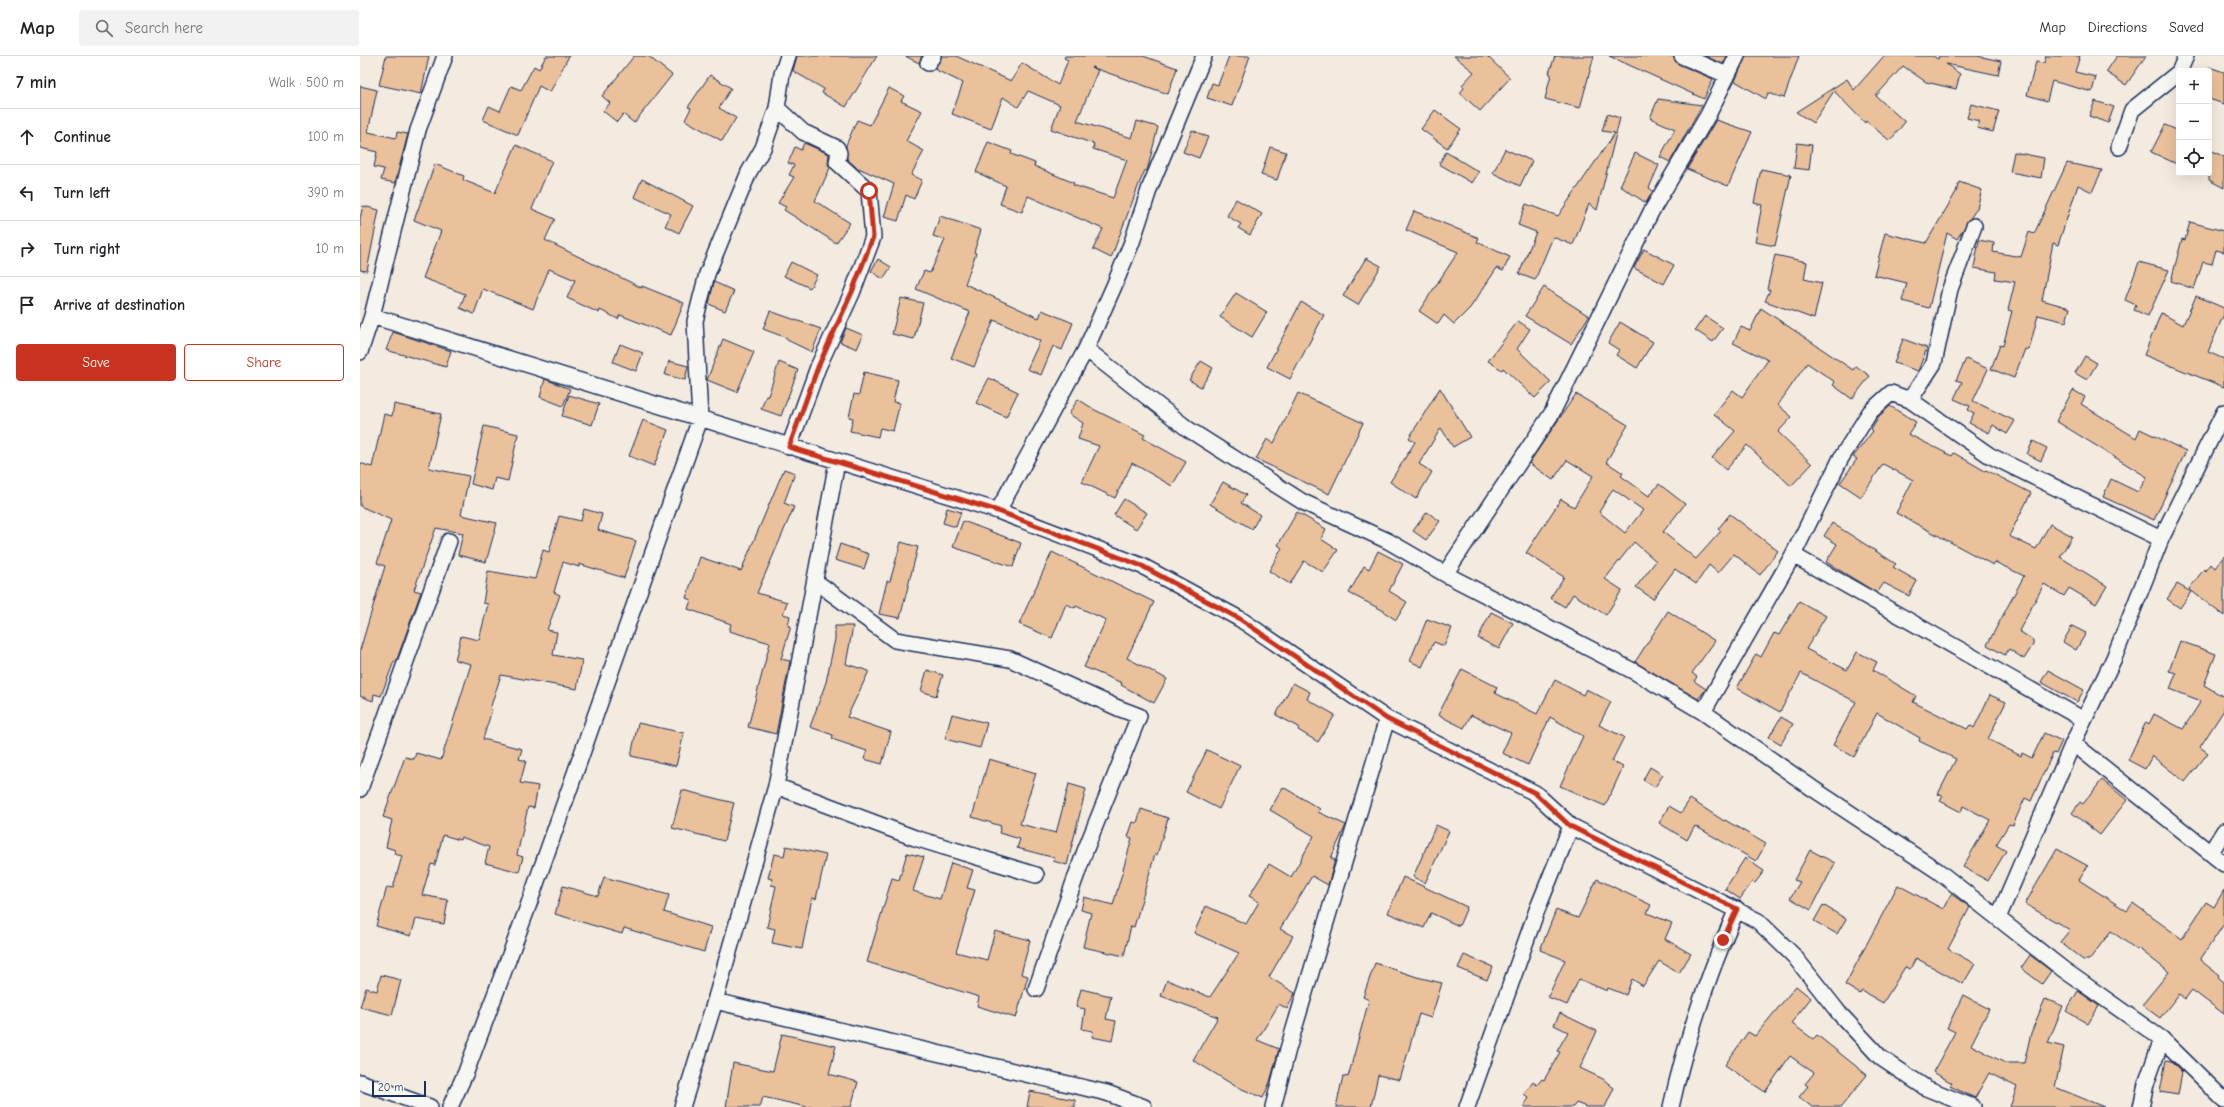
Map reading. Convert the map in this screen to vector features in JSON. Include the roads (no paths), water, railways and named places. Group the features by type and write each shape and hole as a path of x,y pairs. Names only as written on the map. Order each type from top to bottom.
{"street":[{"path":"360,352 372,316 418,130 445,56"},
{"path":"450,1107 466,1072 526,912 700,419 695,322 707,274 749,172 763,148 777,108 782,74 788,56"},
{"path":"998,511 1086,350 1126,257 1150,187 1204,56"},
{"path":"1682,56 1727,75"},
{"path":"1445,574 1552,413 1651,212 1708,115 1737,56"},
{"path":"2119,147 2132,110 2179,72 2186,56"},
{"path":"777,108 803,132 837,148 839,153 837,162 869,191 873,237 852,292 818,367 789,447"},
{"path":"1910,400 1934,363 1950,289 1974,226"},
{"path":"372,316 998,511 1142,566 1240,619 1387,719 1535,793 1570,826 1737,909 1758,921 1794,956 1839,1013 1882,1058 1926,1088 1973,1107"},
{"path":"1086,350 1188,429 1296,498 1388,541 1445,574 1635,672 1703,712 1812,788 1938,872 2064,970 2162,1039 2224,1100"},
{"path":"1703,712 1793,555 1841,458 1870,412 1891,393 1910,400 1989,455 2161,539"},
{"path":"1998,918 2073,743 2114,658 2161,539 2224,412"},
{"path":"682,1107 715,1001 776,786 837,462"},
{"path":"360,789 449,541"},
{"path":"1793,555 2084,720"},
{"path":"814,581 895,640 1010,659 1118,708 1140,716 1085,851 1036,989"},
{"path":"1273,1107 1288,1049 1387,719"},
{"path":"2073,743 2211,852 2224,864"},
{"path":"776,786 915,838 1036,875"},
{"path":"1467,1107 1537,910 1570,826"},
{"path":"2211,852 2224,831"},
{"path":"1671,1107 1679,1070 1723,940 1737,909"},
{"path":"715,1001 1107,1093 1144,1107"},
{"path":"2141,1107 2146,1084 2162,1039"},
{"path":"360,1082 430,1107"}]}
